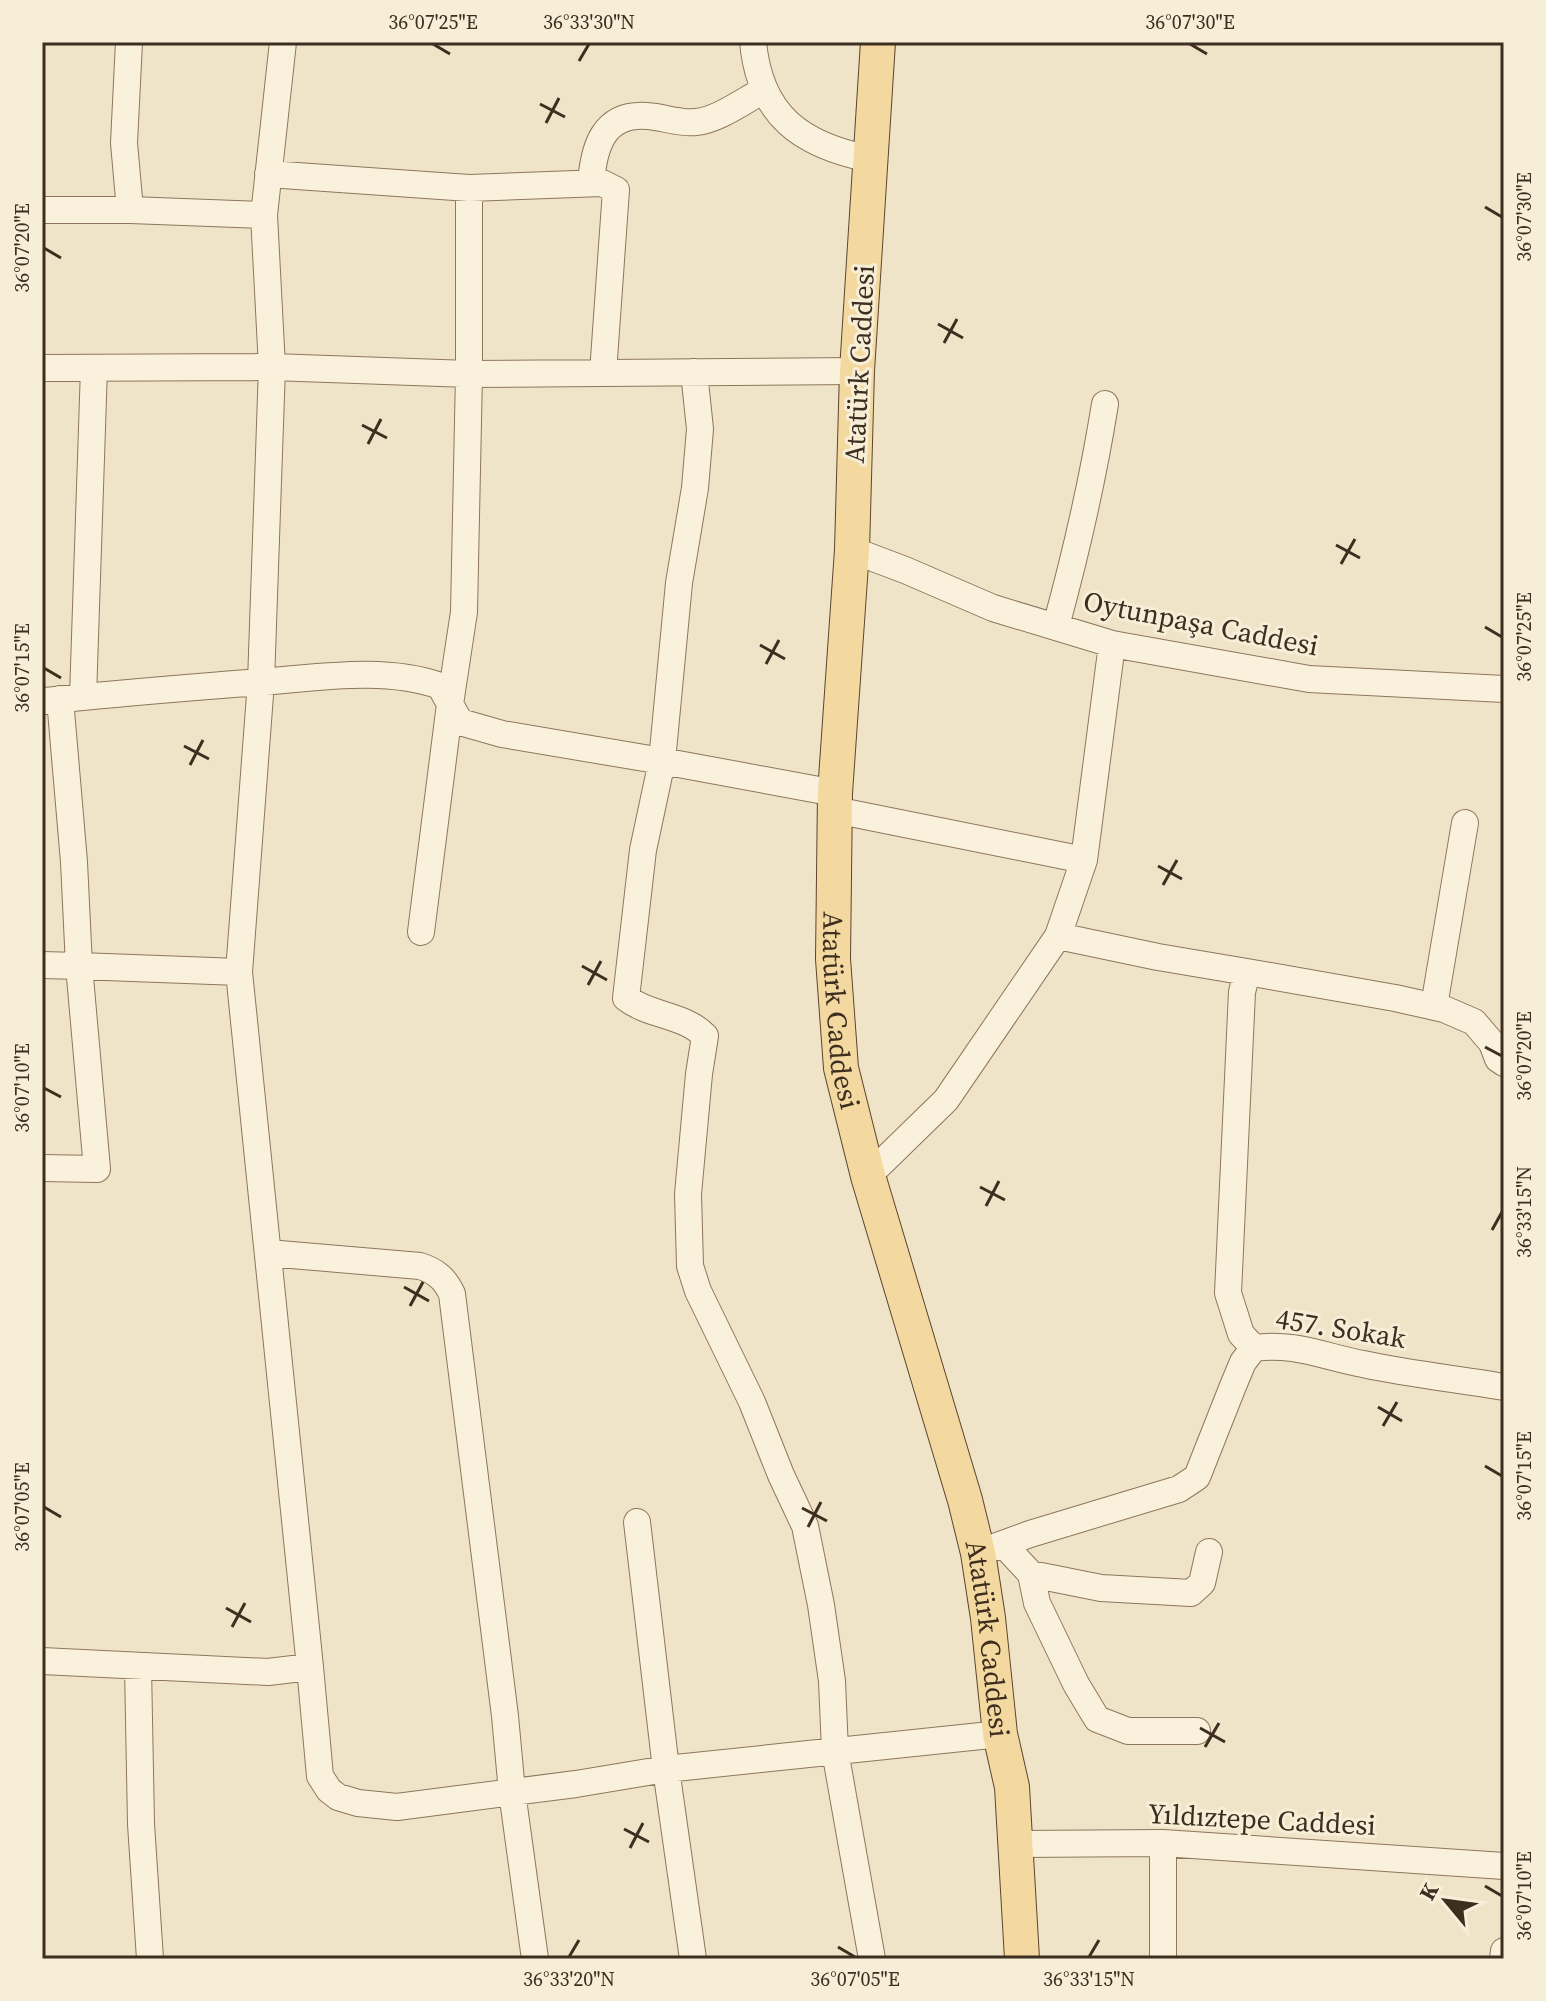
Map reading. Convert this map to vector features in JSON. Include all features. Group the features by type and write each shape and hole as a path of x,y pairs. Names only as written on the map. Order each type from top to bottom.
{"main road":[{"name":"Atatürk Caddesi","path":"878,42 857,371 852,550 835,802 833,959 841,1068 868,1176 965,1500 991,1549 988,1618 1000,1734 1012,1787 1022,1959"}],"street":[{"path":"129,42 124,143 130,210"},
{"path":"283,42 264,215 272,367 261,682 239,972 320,1776 338,1797 358,1803 397,1807 666,1769 1000,1734"},
{"path":"753,42 756,67 764,90 784,120 812,142 870,159"},
{"path":"591,182 598,144 604,133 620,120 648,116 698,122 764,90"},
{"path":"268,174 469,188 591,182 602,183 616,190 603,373"},
{"path":"421,932 464,612 469,188"},
{"path":"42,210 264,215"},
{"path":"42,368 272,367 469,374 857,371"},
{"path":"42,1168 97,1169 79,966 62,699 94,368"},
{"path":"694,372 700,429 695,488 679,583 662,761 643,850 626,998 635,1005 696,1027 705,1036 688,1194 690,1266 698,1291 752,1402 805,1526 832,1681 835,1751 872,1959"},
{"path":"1056,626 1075,556 1105,404"},
{"name":"Oytunpaşa Caddesi","path":"852,550 993,608 1112,644 1309,679 1504,689"},
{"path":"868,1176 946,1100 1058,936 1084,860 1112,644"},
{"path":"62,699 345,674 420,679 440,686 460,722 502,734 662,761 1084,860"},
{"path":"1434,1006 1465,823"},
{"path":"1058,936 1434,1006 1474,1022 1492,1043 1498,1059 1504,1063"},
{"path":"42,965 239,972"},
{"path":"1247,972 1242,992 1228,1293 1241,1334 1254,1348"},
{"path":"268,1253 420,1266 436,1273 449,1286 535,1959"},
{"name":"457. Sokak","path":"991,1549 1030,1534 1179,1489 1197,1477 1243,1362 1254,1348 1272,1345 1290,1347 1363,1365 1504,1387"},
{"path":"637,1522 666,1769 693,1959"},
{"path":"991,1549 1031,1574 1101,1588 1191,1593 1202,1583 1209,1552"},
{"path":"1031,1574 1037,1603 1076,1684 1097,1719 1128,1731 1197,1731"},
{"path":"42,1661 268,1672 310,1667"},
{"path":"138,1667 141,1824 150,1959"},
{"path":"1163,1843 1163,1959"},
{"name":"Yıldıztepe Caddesi","path":"1015,1844 1163,1843 1504,1866"},
{"path":"1503,1959 1504,1951"}]}
